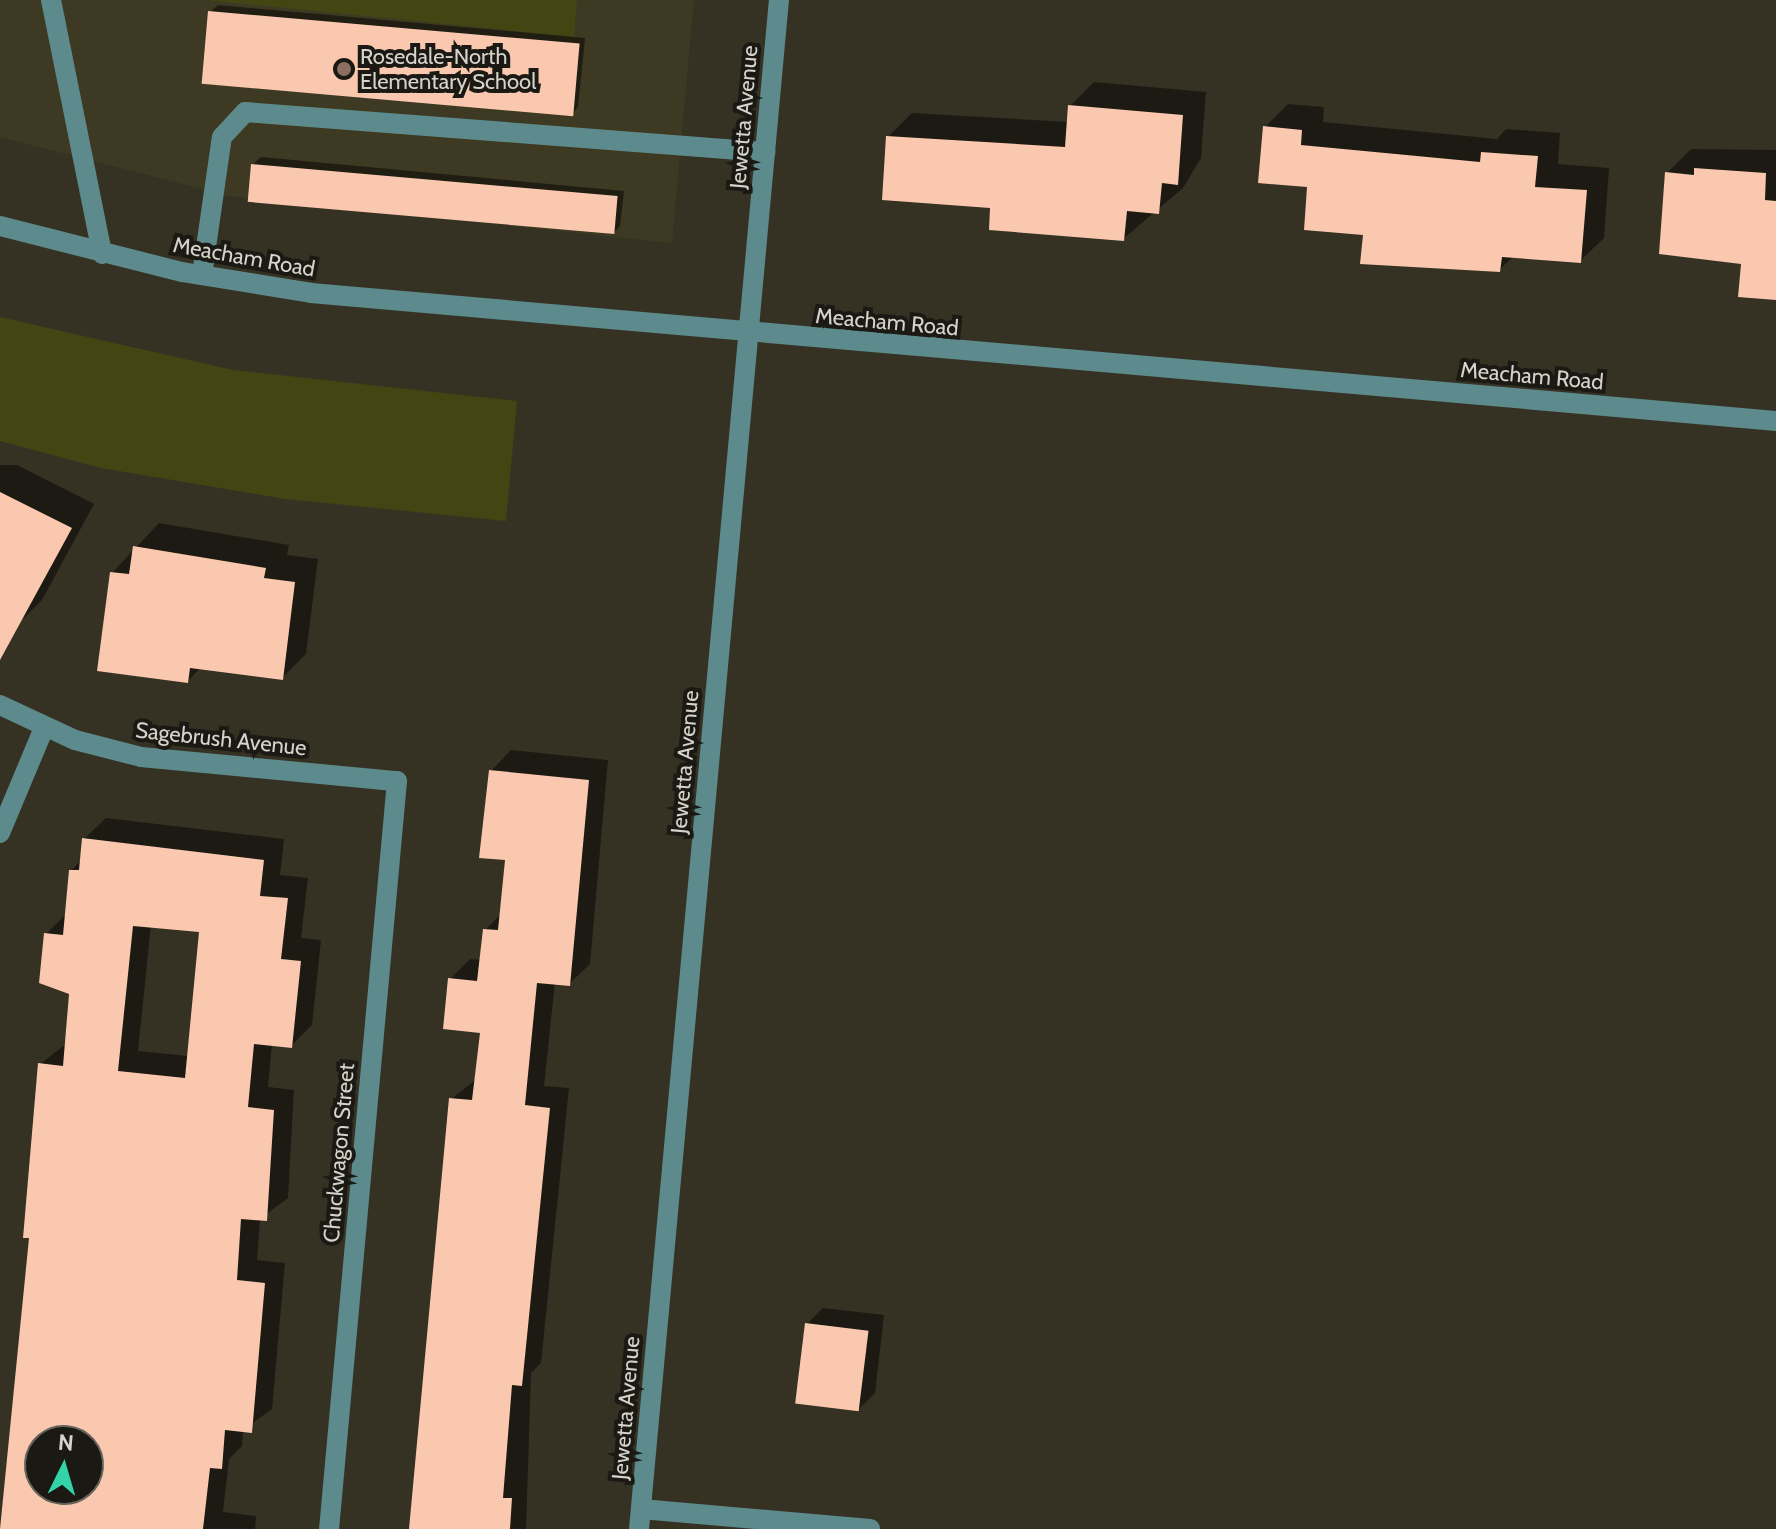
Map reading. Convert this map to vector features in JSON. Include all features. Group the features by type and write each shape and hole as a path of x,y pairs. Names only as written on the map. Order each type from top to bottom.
{"street":[{"path":"51,0 102,254"},
{"name":"Jewetta Avenue","path":"640,1519 779,0"},
{"path":"202,275 222,137 245,112 765,152"},
{"name":"Meacham Road","path":"0,226 102,254 311,293 749,334 1776,421"},
{"name":"Sagebrush Avenue","path":"0,705 44,728 141,757 397,781"},
{"path":"0,833 44,728"},
{"name":"Chuckwagon Street","path":"329,1529 397,781"},
{"path":"640,1519 870,1529"}],"shaded area":[{"name":"Rosedale-North Elementary School","path":"0,0 694,0 672,243 229,196 0,137"},
{"path":"206,0 577,0 574,37"},
{"path":"0,317 233,370 517,401 506,521 285,499 101,468 0,441"}],"building":[{"path":"208,11 580,44 573,116 202,84"},
{"path":"1068,105 1183,115 1178,185 1162,183 1159,214 1127,211 1124,241 989,230 990,208 882,200 886,136 1065,147"},
{"path":"1263,126 1302,130 1301,145 1480,162 1481,152 1538,156 1535,187 1587,190 1581,263 1502,257 1500,272 1360,264 1363,235 1304,230 1307,187 1258,183"},
{"path":"251,164 618,196 614,234 248,202"},
{"path":"1694,168 1766,173 1765,200 1776,201 1776,300 1738,297 1741,264 1659,254 1665,172 1694,175"},
{"path":"0,492 72,528 0,660"},
{"path":"133,546 266,568 264,578 295,582 283,680 190,668 188,683 97,671 110,572 129,574"},
{"path":"489,770 589,780 570,986 537,983 525,1105 550,1108 522,1386 512,1385 503,1498 512,1498 510,1529 409,1529 449,1098 472,1100 480,1033 443,1029 448,978 477,981 483,929 498,930 505,860 479,858"},
{"path":"82,838 264,860 260,896 288,898 281,959 301,961 292,1048 254,1044 248,1107 274,1110 267,1221 241,1219 237,1280 265,1283 252,1433 225,1430 222,1469 210,1468 203,1529 0,1529 29,1238 23,1238 38,1063 63,1066 69,994 39,983 44,933 63,935 69,870 79,870","holes":["133,926 199,932 185,1078 118,1071"]},
{"path":"805,1323 869,1331 859,1411 795,1403"}],"place":[{"name":"Rosedale-North Elementary School","path":"344,69"}]}
